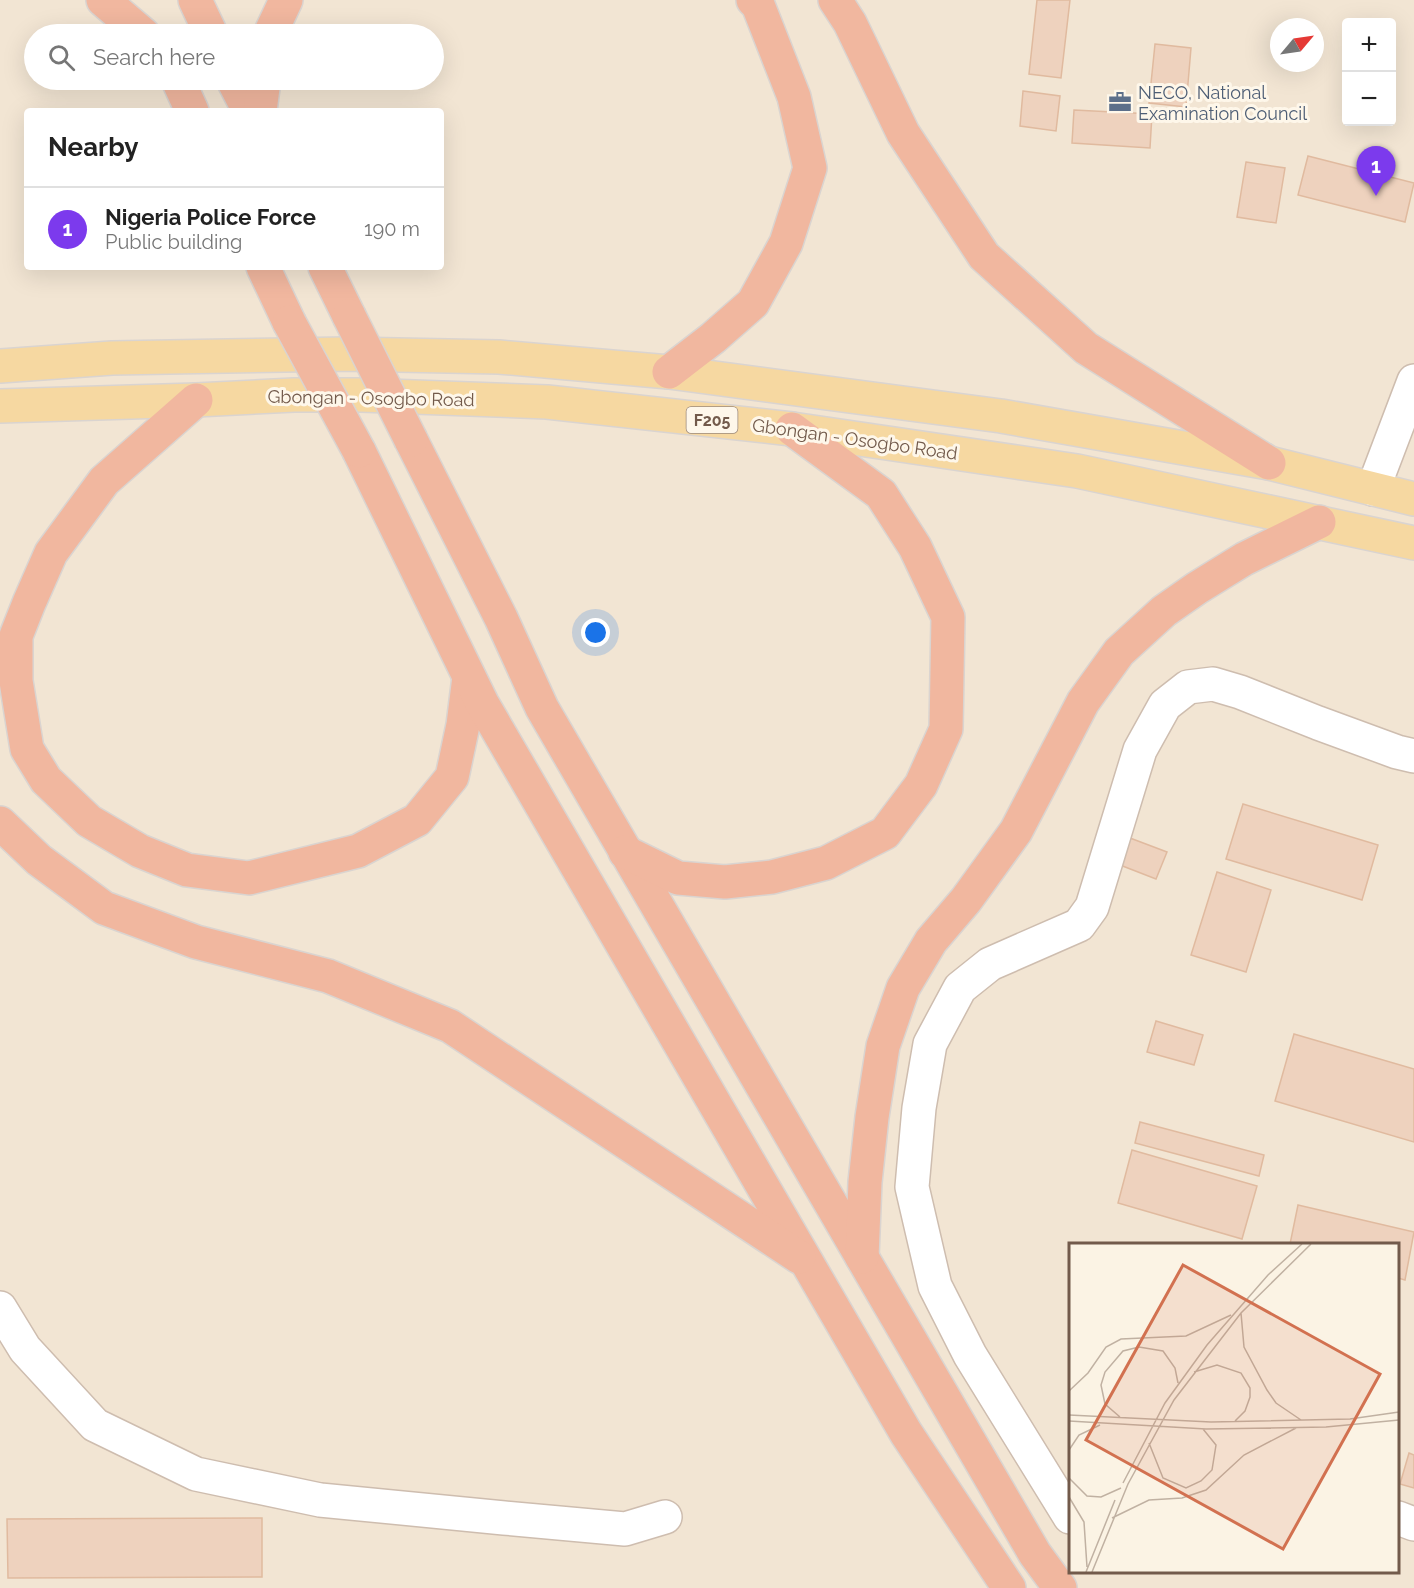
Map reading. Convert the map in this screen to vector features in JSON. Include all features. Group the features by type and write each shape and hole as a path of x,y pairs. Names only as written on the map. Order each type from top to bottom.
{"highway":[{"path":"104,0 132,24"},
{"path":"141,0 152,24"},
{"path":"195,0 207,24"},
{"path":"275,24 286,0"},
{"path":"669,372 753,303 786,243 810,168 794,97 758,4 753,0"},
{"path":"835,0 850,23 903,133 984,256 1086,348 1269,463"},
{"path":"183,90 191,108"},
{"path":"239,90 248,108"},
{"path":"260,108 263,90"},
{"path":"264,270 289,322 359,451 482,703 906,1433 1009,1588"},
{"path":"326,270 501,618 542,708 1035,1554 1060,1588"},
{"path":"196,400 105,481 51,553 29,603 16,636 16,681 27,749 46,780 88,821 140,850 187,870 249,878 358,851 417,820 452,777 464,725 469,676"},
{"path":"625,852 678,878 725,882 772,877 826,863 885,833 921,785 946,729 948,617 915,547 881,494 792,429"},
{"path":"862,1257 870,1139 883,1046 903,988 931,941 966,900 1016,831 1083,702 1119,652 1164,611 1197,588 1244,559 1319,522"},
{"path":"0,823 39,860 104,908 196,942 328,976 450,1026 806,1262"}],"main road":[{"name":"F205","path":"0,366 112,358 347,354 499,357 669,372 1001,417 1269,463 1414,499"},
{"name":"Gbongan - Osogbo Road","path":"0,406 294,395 361,395 547,402 792,429 1077,471 1414,543"}],"street":[{"path":"1373,489 1414,381"},
{"path":"1069,1514 970,1355 936,1286 912,1187 919,1108 930,1044 960,988 990,964 1078,925 1092,907 1140,750 1165,705 1188,687 1213,684 1240,692 1317,723 1414,756"},
{"path":"0,1308 25,1349 95,1425 196,1474 320,1500 526,1520 625,1529 665,1517"},
{"path":"1399,1518 1414,1524"}],"shaded area":[{"path":"0,0 1414,0 1414,1588 0,1588"}],"building":[{"path":"1037,0 1070,0 1061,78 1029,74"},
{"path":"1155,44 1191,48 1186,107 1149,103"},
{"path":"1023,91 1060,96 1056,131 1020,126"},
{"path":"1074,110 1152,114 1150,148 1072,143"},
{"path":"1308,156 1414,183 1405,222 1298,195"},
{"path":"1246,162 1285,168 1276,223 1237,217"},
{"path":"1243,804 1378,845 1362,900 1226,859"},
{"path":"1130,838 1167,852 1156,879 1120,865"},
{"path":"1217,872 1271,890 1246,972 1191,955"},
{"path":"1156,1021 1203,1035 1194,1065 1147,1052"},
{"path":"1294,1034 1414,1069 1414,1142 1275,1101"},
{"path":"1140,1122 1264,1155 1259,1176 1135,1143"},
{"path":"1132,1150 1257,1186 1242,1239 1118,1203"},
{"path":"1298,1205 1414,1232 1405,1280 1399,1278 1399,1243 1290,1243"},
{"path":"1409,1453 1414,1455 1414,1488 1400,1484"},
{"path":"262,1518 262,1577 8,1578 7,1519"}],"place":[{"name":"NECO, National Examination Council","path":"1120,102"},
{"name":"Nigeria Police Force","path":"1376,196"}]}
